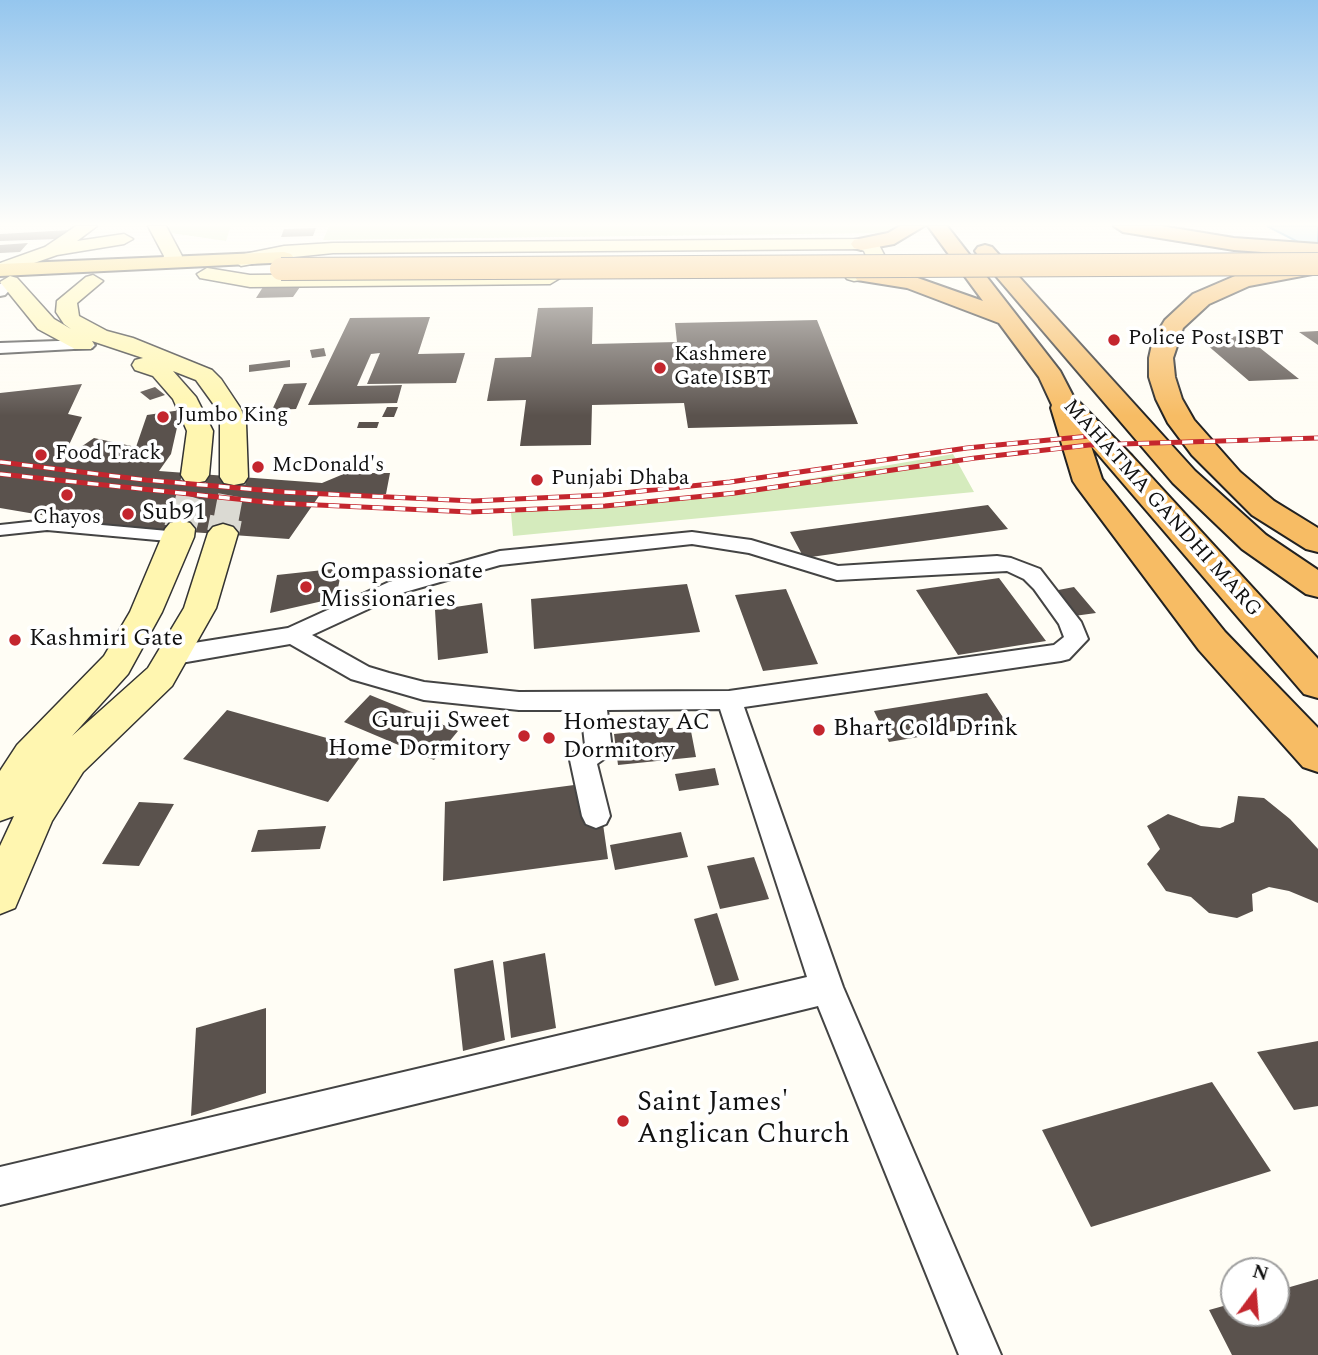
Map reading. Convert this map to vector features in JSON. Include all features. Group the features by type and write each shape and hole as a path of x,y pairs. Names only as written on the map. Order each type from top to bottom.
{"highway":[{"path":"934,289 1004,318"},
{"name":"MAHATMA GANDHI MARG","path":"983,289 1051,376 1061,399 1122,462 1318,684"},
{"name":"MAHATMA GANDHI MARG","path":"1019,289 1184,477 1254,542 1318,586"},
{"path":"1224,289 1201,299 1173,325 1165,340 1161,358 1162,377 1169,399 1182,423 1229,478 1264,508 1318,542"},
{"path":"1061,399 1088,481 1212,641 1318,755"}],"main road":[{"path":"13,289 31,305 46,324 87,345 161,371 184,397 200,431 195,475"},
{"path":"82,289 66,301 66,312 71,320 99,336 133,346 204,375 214,384 229,409 233,424 234,477"},
{"path":"0,804 30,757 116,665 146,612 179,533"},
{"path":"0,894 35,814 69,761 160,677 175,655 200,608 223,533"}],"street":[{"path":"0,348 87,345"},
{"path":"0,530 47,525 179,533"},
{"path":"175,655 293,635 397,587 500,558 692,538 751,547 837,573 997,563 1011,565 1032,574 1042,584 1075,632 1076,639 1061,653 729,700 519,701 424,691 360,673 293,635"},
{"path":"729,700 827,988 980,1355"},
{"path":"593,701 599,749 583,760 596,816"},
{"path":"0,1186 827,988"}],"green space":[{"path":"953,454 974,492 513,536 511,513 739,491"}],"building":[{"path":"262,289 298,289 293,297 256,298"},
{"path":"593,307 592,344 677,342 675,323 817,320 858,424 688,428 684,403 592,405 591,445 520,446 526,400 487,401 495,358 531,357 538,308"},
{"path":"430,317 418,354 465,353 456,383 367,384 380,353 371,354 357,386 402,385 397,403 308,405 350,318"},
{"path":"1318,331 1318,345 1299,332"},
{"path":"1245,336 1299,379 1249,381 1199,338"},
{"path":"324,348 326,356 312,358 310,350"},
{"path":"290,360 290,367 249,372 249,365"},
{"path":"307,383 296,409 272,410 284,384"},
{"path":"82,384 68,414 82,417 62,460 94,438 136,447 147,415 181,410 171,454 159,471 322,483 346,473 390,473 386,494 319,496 289,539 106,526 0,508 0,393"},
{"path":"155,387 165,395 150,400 140,392"},
{"path":"387,407 398,407 394,417 382,417"},
{"path":"359,422 379,422 377,428 357,428"},
{"path":"988,505 1008,529 804,558 790,532"},
{"name":"Compassionate Missionaries","path":"342,568 336,598 270,613 277,575"},
{"path":"999,578 1046,641 958,655 916,590"},
{"path":"687,584 700,632 534,649 531,599"},
{"path":"1074,587 1096,613 1074,616 1053,591"},
{"path":"786,589 818,664 763,671 735,595"},
{"path":"482,603 488,653 438,660 435,610"},
{"path":"987,693 1006,722 889,742 874,711"},
{"path":"370,695 458,731 434,760 344,722"},
{"path":"227,710 366,749 328,802 183,759"},
{"path":"690,726 696,757 618,765 614,734"},
{"path":"715,768 719,785 679,791 675,774"},
{"path":"597,782 608,859 443,881 445,802"},
{"path":"1238,796 1264,798 1290,819 1318,849 1318,903 1289,891 1269,887 1252,894 1253,911 1237,918 1209,913 1191,897 1166,891 1147,864 1160,849 1147,826 1168,814 1201,826 1220,828 1234,822"},
{"path":"139,802 174,804 139,866 102,864"},
{"path":"326,826 320,849 251,852 258,830"},
{"path":"681,832 688,857 615,870 610,845"},
{"path":"754,857 769,899 720,909 707,866"},
{"path":"717,913 739,980 715,986 694,919"},
{"path":"545,953 556,1028 511,1038 503,962"},
{"path":"493,960 505,1040 463,1051 454,969"},
{"path":"266,1008 266,1093 191,1116 196,1028"},
{"path":"1318,1041 1318,1106 1294,1110 1257,1052"},
{"path":"1212,1082 1271,1171 1091,1227 1042,1130"},
{"path":"1318,1279 1318,1355 1232,1355 1209,1310 1220,1307 1220,1327 1290,1327 1290,1287"}],"tunnel":[{"path":"182,520 195,475"},
{"path":"226,520 234,477"},
{"path":"180,529 183,518"},
{"path":"223,533 226,518"}],"railway":[{"path":"0,462 146,480 284,492 473,501 603,495 730,482 967,448 1100,435"},
{"path":"0,474 275,503 470,512 605,506 735,493 975,458 1089,445 1318,438"}],"place":[{"name":"Police Post ISBT","path":"1114,340"},
{"name":"Kashmere Gate ISBT","path":"660,368"},
{"name":"Jumbo King","path":"163,417"},
{"name":"Food Track","path":"41,455"},
{"name":"McDonald's","path":"258,467"},
{"name":"Punjabi Dhaba","path":"537,480"},
{"name":"Chayos","path":"67,495"},
{"name":"Sub91","path":"128,514"},
{"name":"Compassionate Missionaries","path":"306,587"},
{"name":"Kashmiri Gate","path":"15,640"},
{"name":"Bhart Cold Drink","path":"819,730"},
{"name":"Guruji Sweet Home Dormitory","path":"524,736"},
{"name":"Homestay AC Dormitory","path":"549,738"},
{"name":"Saint James' Anglican Church","path":"623,1121"}]}
